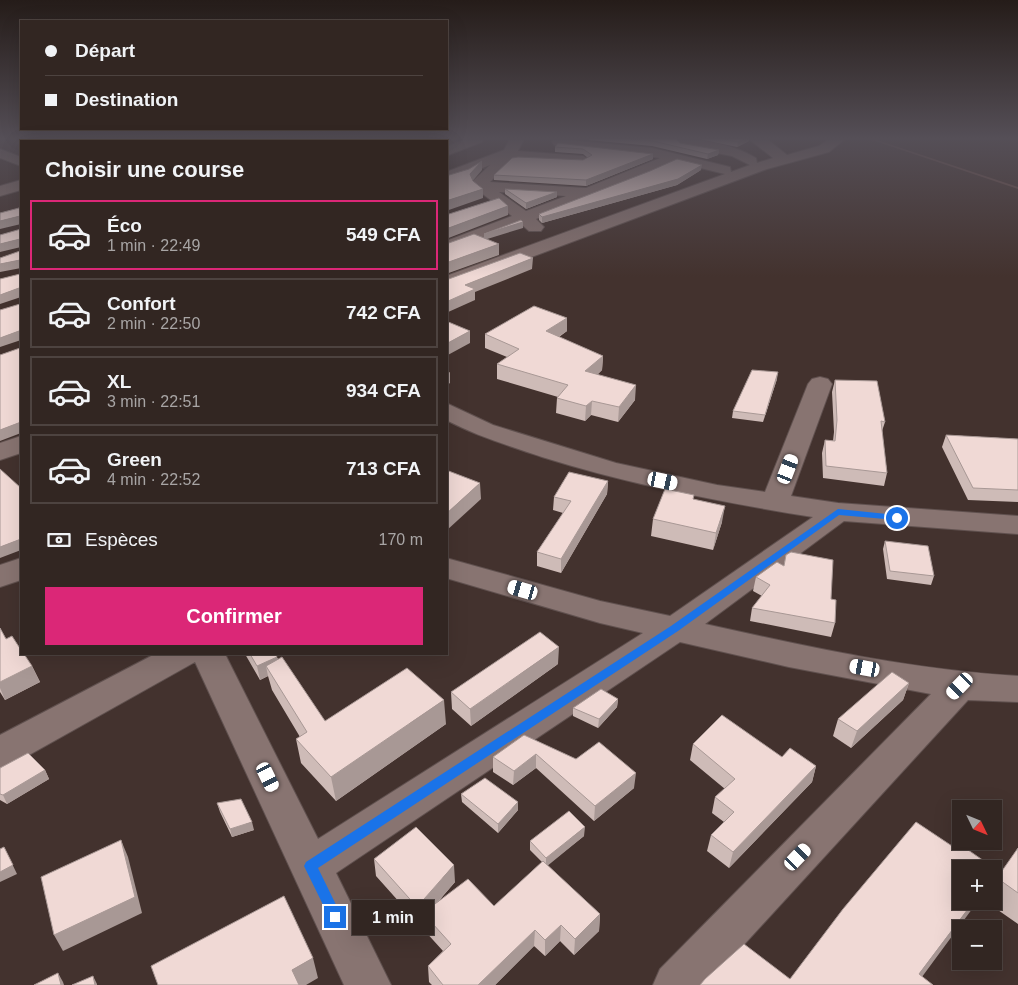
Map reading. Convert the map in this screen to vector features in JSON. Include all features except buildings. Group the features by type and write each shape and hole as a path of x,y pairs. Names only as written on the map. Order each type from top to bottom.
{"street":[{"path":"482,185 554,242"},
{"path":"448,246 588,193 595,185"},
{"path":"698,190 704,185"},
{"path":"448,282 709,185"},
{"path":"448,188 491,193 588,193"},
{"path":"478,207 491,193"},
{"path":"774,503 820,384"},
{"path":"448,411 484,430 610,470 774,503 838,512 1018,525"},
{"path":"0,452 20,444"},
{"path":"311,866 675,629 838,512"},
{"path":"0,577 20,568"},
{"path":"448,569 600,612 790,655 960,686 1018,689"},
{"path":"0,753 181,655"},
{"path":"208,655 368,985"},
{"path":"676,985 960,686"}],"waterway":[{"path":"1009,185 1018,188"}],"route":[{"path":"335,917 311,866 675,629 838,512 897,518"}]}
